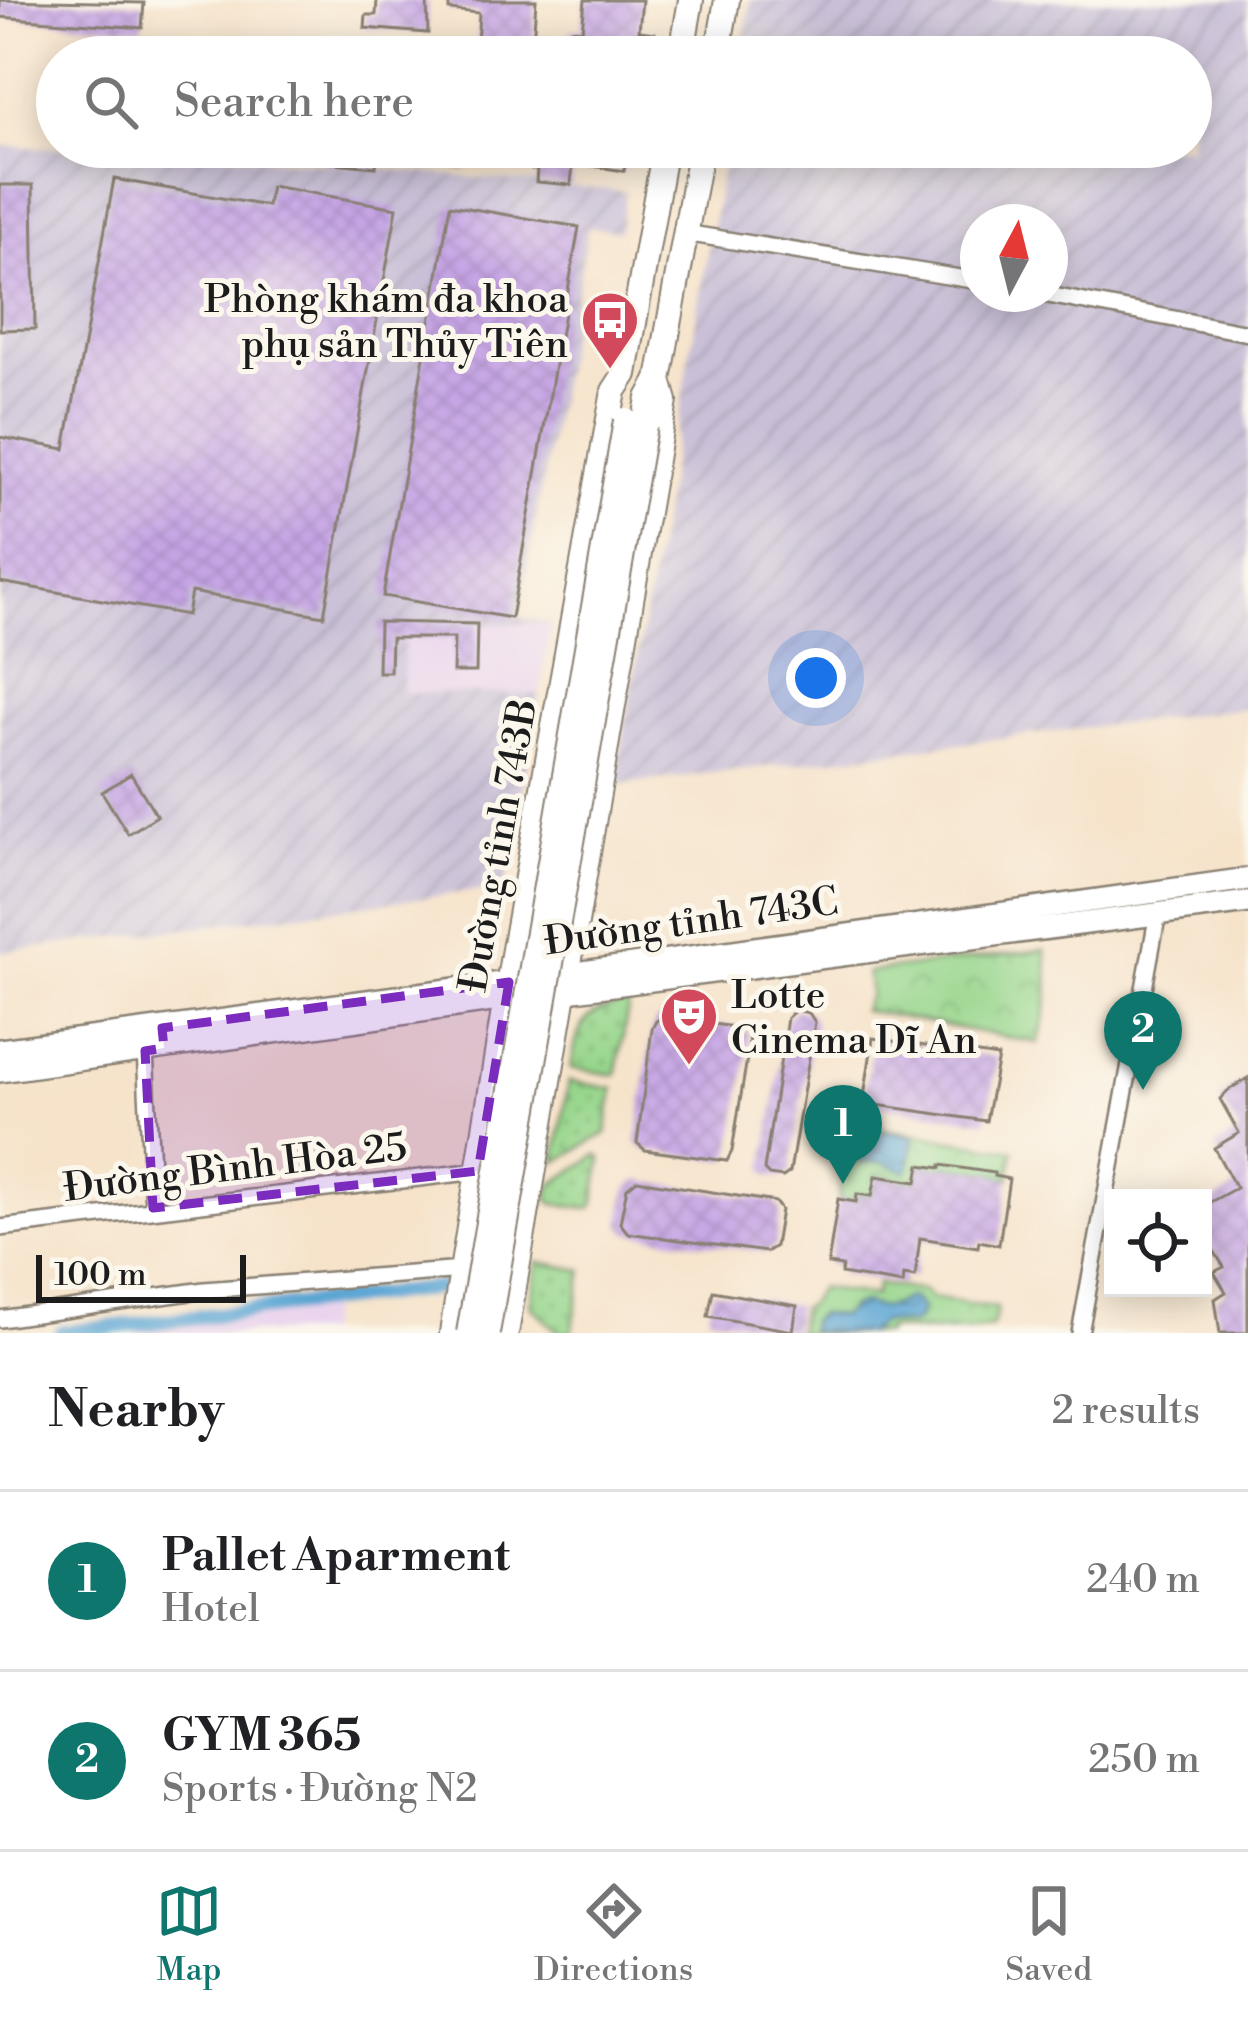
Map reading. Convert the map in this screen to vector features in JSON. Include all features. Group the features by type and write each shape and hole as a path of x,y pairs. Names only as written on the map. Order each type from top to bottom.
{"main road":[{"path":"685,36 691,0"},
{"path":"721,36 727,0"},
{"name":"Đường tỉnh 743B","path":"452,1333 507,990 614,391 625,374 661,168"},
{"path":"469,1333 635,423 659,380 697,168"},
{"name":"Đường tỉnh 743B","path":"625,374 635,423"},
{"path":"506,1333 665,400 659,380"},
{"path":"487,1333 635,423"},
{"name":"Đường tỉnh 743C","path":"0,1071 157,1042 507,990 1157,902 1248,879"},
{"name":"Đường tỉnh 743C","path":"1157,902 1248,902"},
{"name":"Đường tỉnh 743C","path":"0,1050 157,1042"}],"street":[{"path":"686,233 960,277"},
{"path":"1068,299 1248,334"},
{"path":"1080,1333 1157,902"},
{"path":"153,1208 157,1042"},
{"name":"Đường Bình Hòa 25","path":"0,1228 478,1172"},
{"path":"0,1319 204,1290 463,1270"}],"highlighted area":[{"path":"509,982 478,1171 153,1208 145,1051 164,1048 162,1028"}],"shaded area":[{"path":"751,0 1248,0 1248,708 615,785 722,168 1212,168 1212,36 745,36"},
{"path":"0,146 36,147 36,168 369,168 626,191 619,231 588,227 518,617 551,624 404,623 403,693 539,694 505,887 0,952"},
{"path":"404,623 551,624 539,694 402,693"},
{"path":"329,1309 325,1333 131,1333"}],"green space":[{"path":"1045,950 1048,997 1038,1043 863,1010 870,993 867,972"},
{"path":"629,1003 616,1075 571,1068 585,1022 601,1010"},
{"path":"569,1081 614,1089 606,1133 557,1162 556,1157"},
{"path":"849,1123 1014,1150 1009,1179 920,1165 917,1182 876,1176 872,1196 857,1194 856,1202 838,1199"},
{"path":"597,1155 602,1158 594,1204 589,1209 548,1199 553,1184"},
{"path":"538,1262 583,1270 572,1333 560,1333 530,1305"},
{"path":"877,1284 997,1308 995,1320 992,1326 974,1330 797,1333 801,1308 819,1288 874,1296"}],"water":[{"path":"851,1126 914,1136 909,1169 906,1172 884,1162 846,1163"},
{"path":"907,1298 921,1308 911,1324 882,1322 867,1333 809,1331 810,1321 819,1314 841,1316 862,1303 881,1308"}],"building":[{"path":"0,0 144,3 142,28 0,17"},
{"path":"377,0 427,0 428,33 365,28 366,15 376,15"},
{"path":"449,0 536,0 534,36 478,36 479,13 449,10"},
{"path":"585,0 642,0 639,31 655,33 571,36 571,29 582,30"},
{"path":"573,168 571,185 536,182 537,169 532,169"},
{"path":"114,179 267,206 271,186 397,208 324,616 191,592 187,615 0,582 0,437 65,449"},
{"path":"0,185 33,185 35,329 0,330"},
{"path":"450,205 579,227 511,618 383,596"},
{"path":"379,622 477,624 476,672 453,672 454,638 391,638 390,672 378,672"},
{"path":"131,774 157,816 128,834 102,792"},
{"path":"796,1010 809,1013 815,1022 790,1172 783,1177 764,1170 787,1018"},
{"path":"663,1017 741,1028 748,1034 727,1161 645,1150 637,1143 652,1029"},
{"path":"873,1038 998,1057 986,1121 863,1103"},
{"path":"1248,1078 1248,1333 1220,1333 1215,1299 1226,1292 1214,1272 1224,1267 1212,1248 1212,1201 1236,1188 1214,1148 1239,1133 1220,1099"},
{"path":"920,1165 1009,1179 999,1245 979,1241 978,1247 920,1238 915,1277 904,1275 903,1284 841,1274 842,1266 828,1264 838,1199 856,1202 857,1194 872,1196 876,1176 917,1182"},
{"path":"637,1180 775,1202 781,1210 775,1246 766,1252 628,1233 620,1223 627,1188"},
{"path":"713,1291 797,1306 793,1331 708,1316"}],"waterway":[{"path":"61,1333 439,1288"}],"place":[{"name":"Phòng khám đa khoa phụ sản Thủy Tiên","path":"610,371"},
{"name":"Lotte Cinema Dĩ An","path":"689,1067"},
{"name":"GYM 365","path":"1143,1090"},
{"name":"Pallet Aparment","path":"843,1184"}]}
